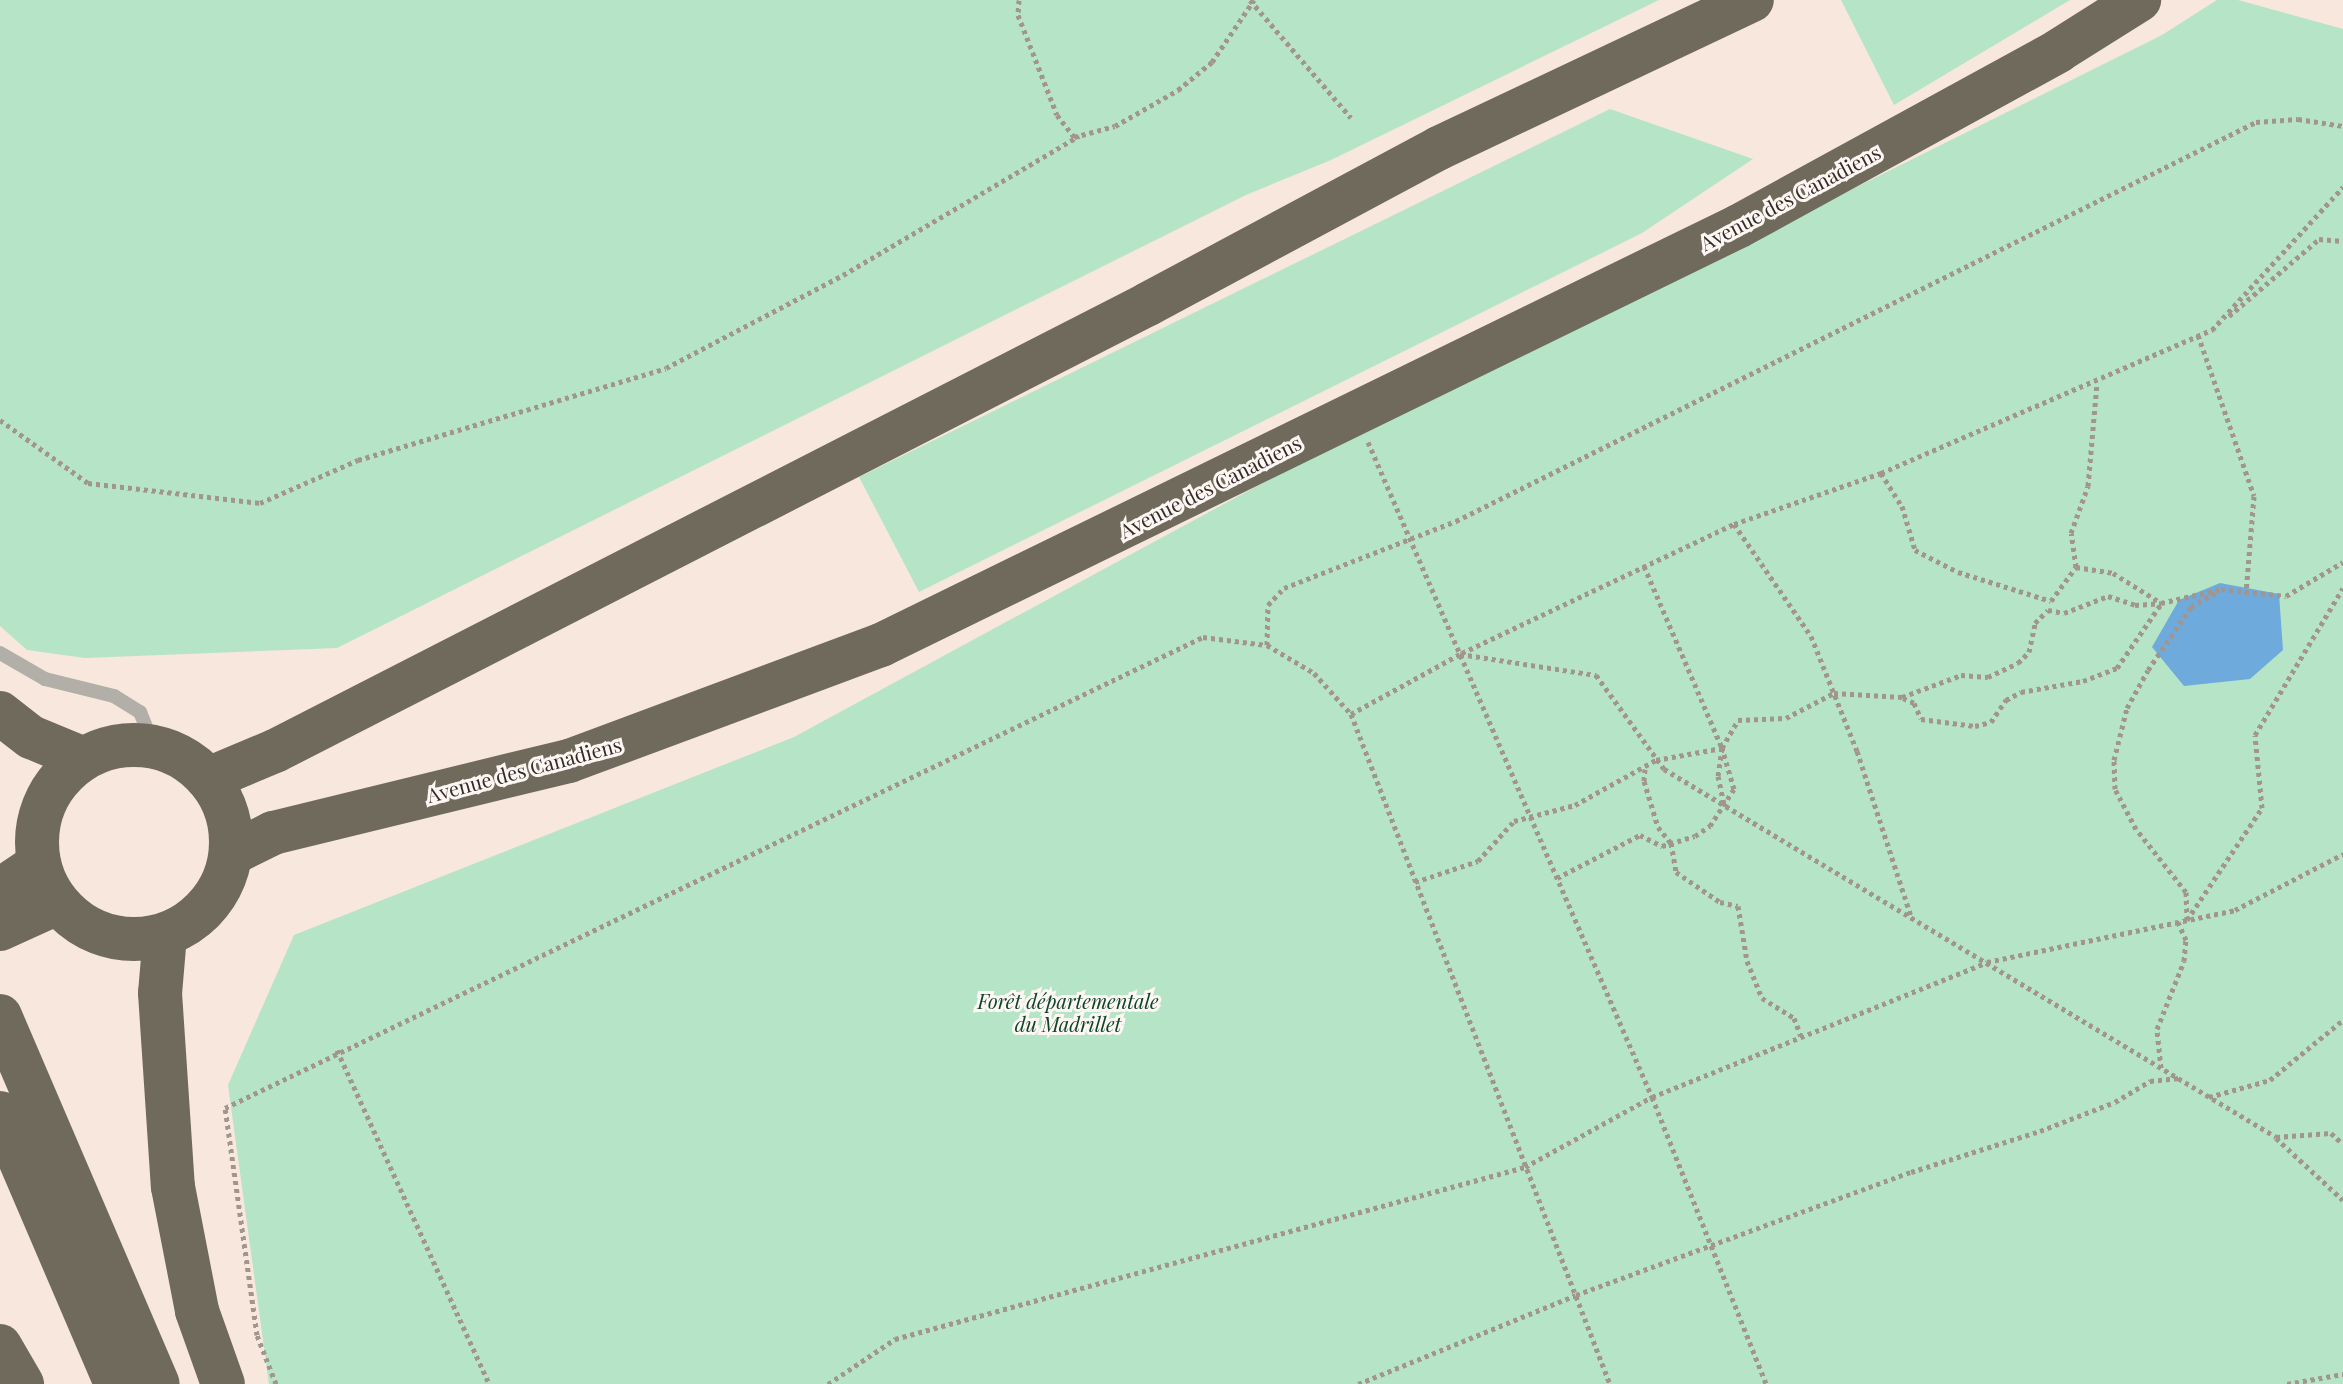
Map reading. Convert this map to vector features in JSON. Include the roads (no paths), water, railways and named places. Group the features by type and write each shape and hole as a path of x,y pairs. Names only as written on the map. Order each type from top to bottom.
{"highway":[{"path":"208,779 275,751 1148,304 1439,148 1752,0"},
{"name":"Avenue des Canadiens","path":"231,854 273,833 569,761 881,645 1739,226 2058,51 2139,0"},
{"path":"0,713 31,737 84,759"},
{"path":"154,747 184,758 208,779 223,801 231,854 210,905 165,935 135,940 106,936 79,923 57,903 39,864 37,834 44,804 60,778 84,759 106,749 154,747"},
{"path":"3,914 39,864"},
{"path":"3,914 57,903"},
{"path":"165,935 160,993 173,1187 197,1311 223,1384"},
{"path":"0,1016 158,1384"},
{"path":"0,1113 116,1384"},
{"path":"0,1346 22,1384"}],"lane":[{"path":"0,653 45,679 114,696 140,712 154,747"}],"water":[{"path":"2220,583 2279,594 2283,650 2250,679 2184,686 2152,647 2179,600"}],"park label":[{"name":"Forêt départementale du Madrillet","path":"1068,1012"}]}
